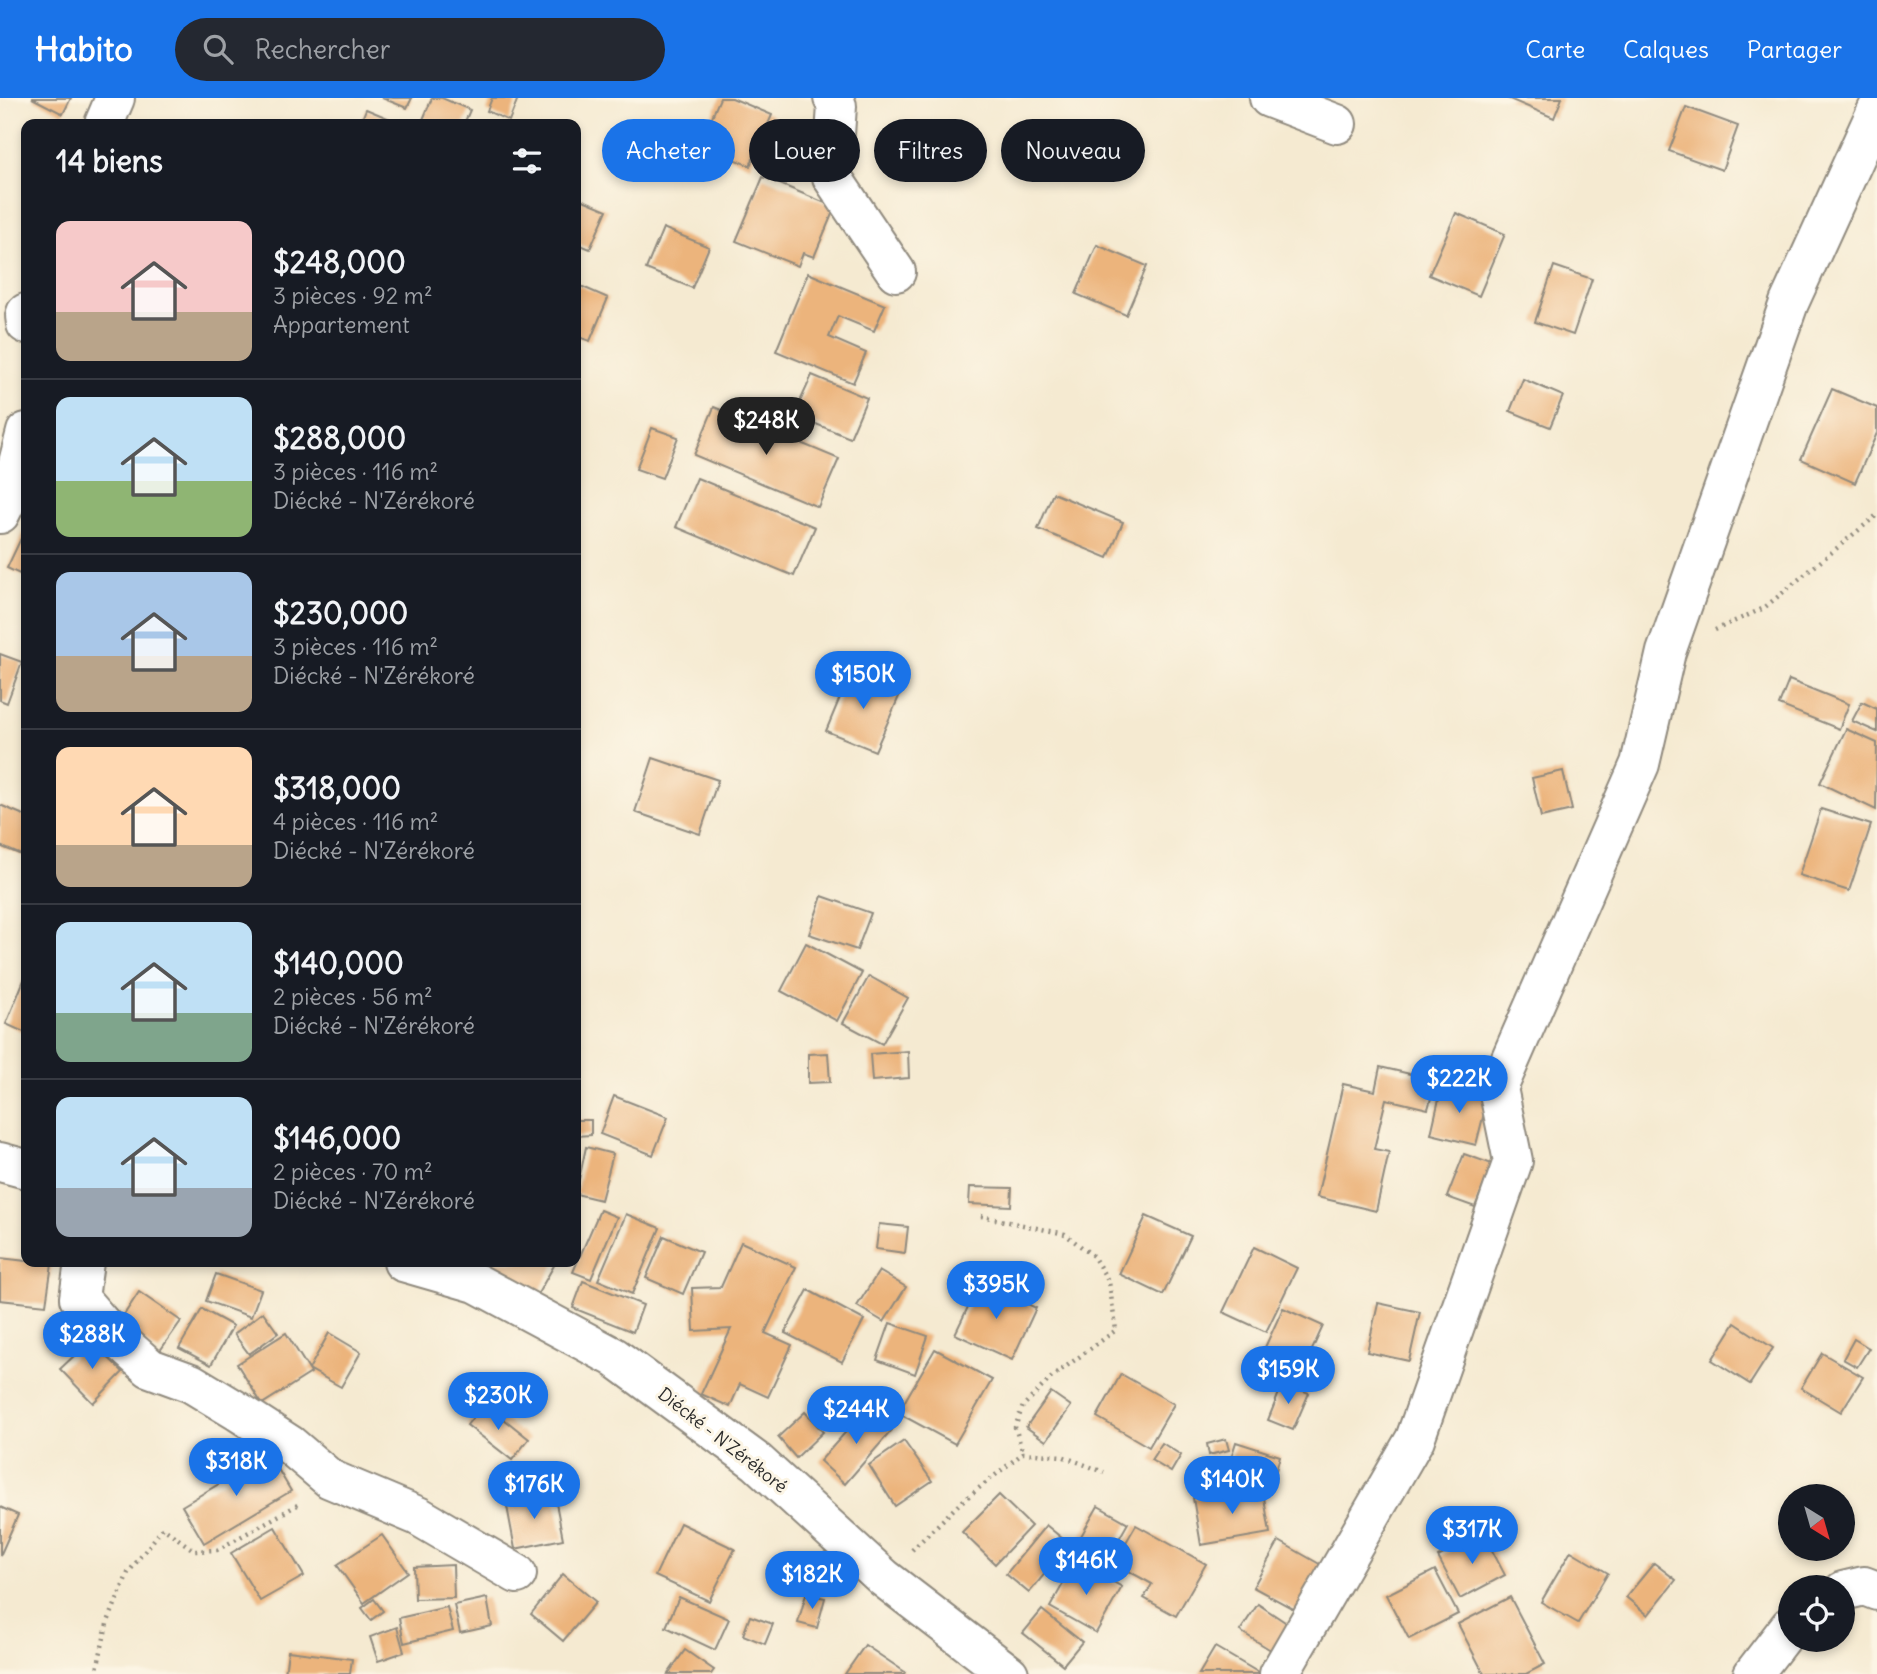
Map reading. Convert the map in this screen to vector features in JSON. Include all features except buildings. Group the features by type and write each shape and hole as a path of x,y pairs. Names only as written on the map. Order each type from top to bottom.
{"main road":[{"path":"106,119 115,98"},
{"path":"833,98 836,106 832,177 896,272"},
{"path":"1269,98 1337,124"},
{"path":"1279,1674 1415,1439 1513,1161 1498,1088 1640,764 1666,652 1790,303 1877,110"},
{"path":"0,514 10,494 21,451"},
{"path":"83,1267 79,1298 106,1329 150,1368 191,1383 227,1405 290,1445 330,1479 418,1516 517,1574"},
{"name":"Diécké - N'Zérékoré","path":"421,1267 477,1283 614,1357 757,1462 884,1578 1009,1674"},
{"path":"1855,1588 1864,1586 1877,1591"},
{"path":"1753,1674 1778,1642"}],"path":[{"path":"1666,652 1765,608 1877,515"},
{"path":"981,1216 1065,1234 1093,1256 1109,1282 1116,1330 1053,1376 1023,1406 1015,1427 1023,1453"},
{"path":"884,1578 960,1504 1023,1453 1062,1456 1104,1472"},
{"path":"96,1674 107,1623 128,1573 163,1528 195,1550 218,1550 299,1504 330,1479"}]}
